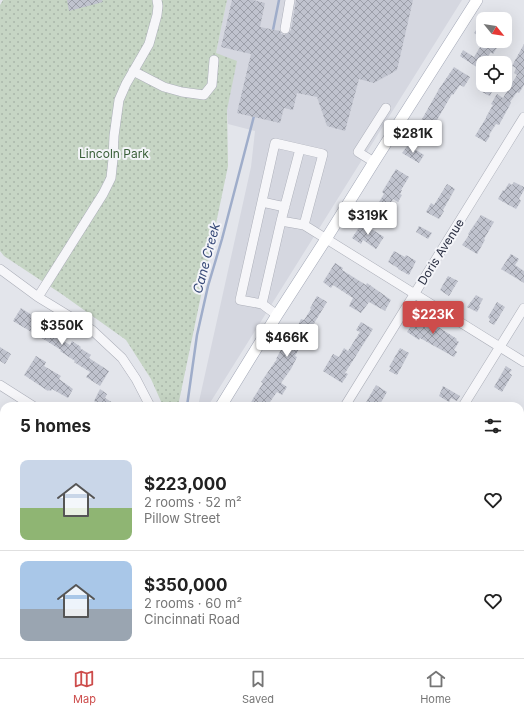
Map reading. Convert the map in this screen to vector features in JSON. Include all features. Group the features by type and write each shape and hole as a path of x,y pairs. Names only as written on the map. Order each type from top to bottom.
{"main road":[{"path":"223,402 477,0"}],"street":[{"path":"38,297 103,194 111,178 114,136 119,100 126,84 149,44 157,15 157,0"},
{"path":"285,28 290,0"},
{"path":"133,71 164,87 182,92 204,95 212,85 214,60"},
{"path":"374,162 358,152 386,108"},
{"name":"Doris Avenue","path":"348,402 524,117"},
{"path":"277,315 262,304 240,300 275,144 323,154 304,225"},
{"path":"262,304 281,221 300,149"},
{"path":"262,202 285,207"},
{"path":"281,221 304,225 524,362"},
{"path":"0,269 38,297 92,330 122,358 136,379 148,402"},
{"path":"466,402 524,308"},
{"path":"0,384 27,402"}],"shaded area":[{"path":"227,0 462,0 211,402 199,402 251,167 255,131 228,124 227,110 216,53"}],"green space":[{"name":"Lincoln Park","path":"3,0 227,0 216,53 237,61 227,110 228,166 179,402 161,402 151,379 126,340 63,295 4,256 0,251 0,5"}],"building":[{"path":"67,0 102,0 103,2 69,11"},
{"path":"232,0 253,0 265,3 260,27 280,31 281,34 284,35 291,30 296,0 413,0 397,70 374,83 359,79 345,131 327,126 317,97 297,93 293,110 284,108 280,123 237,113 251,54 221,47"},
{"path":"524,44 524,85 519,93 517,92 510,102 511,103 499,125 496,124 486,142 475,136 493,105 491,104 497,94 503,98 507,92 512,92 512,83 517,75 514,73 516,68 512,66"},
{"path":"480,48 497,48 493,54 491,52 488,56 476,56 476,67 460,56 463,50 474,57"},
{"path":"454,67 470,77 464,87 460,85 453,95 452,94 437,120 439,121 434,129 421,121 439,89"},
{"path":"482,92 492,92 490,96"},
{"path":"408,145 424,155 419,163 402,153"},
{"path":"396,169 409,177 401,190 400,194 402,195 398,202 393,199 383,215 374,210 384,194 382,192"},
{"path":"514,182 524,187 519,199 521,201 516,209 498,199 509,183 512,185"},
{"path":"447,184 455,189 439,219 426,212 431,203 434,205"},
{"path":"481,215 494,222 477,254 462,245"},
{"path":"362,223 384,237 376,249 363,240 361,244 352,238"},
{"path":"419,226 432,233 428,239 416,232"},
{"path":"394,251 405,257 406,255 416,261 409,275 388,262"},
{"path":"511,254 519,259 515,265 524,271 524,283 501,269"},
{"path":"335,263 343,268 342,270 366,285 367,283 391,300 385,311 369,302 361,313 349,306 353,298 333,285 331,288 323,282"},
{"path":"448,276 458,281 449,296 440,290"},
{"path":"476,295 483,299 477,312 467,307"},
{"path":"317,296 327,302 313,325 316,326 312,333 309,331 295,356 297,357 291,369 281,383 287,387 282,395 277,392 270,402 251,402 263,383 261,382 277,359 282,348 285,350 299,326 298,325 301,319 304,320 311,309 310,308"},
{"path":"497,302 505,307 494,325 489,322 490,319 488,317"},
{"path":"21,308 61,334 58,338 70,345 72,341 81,347 80,348 91,355 89,358 109,371 100,386 86,377 90,372 74,362 75,361 60,351 61,350 13,321"},
{"path":"418,314 457,339 456,340 459,342 454,350 457,352 454,357 420,338 419,340 407,332"},
{"path":"361,322 373,329 345,373 348,374 342,383 323,371 333,354 339,357 344,348 348,351 360,332 356,330"},
{"path":"0,347 11,354 5,364 0,361"},
{"path":"400,348 409,353 397,375 389,371 391,368 389,367"},
{"path":"36,356 46,362 44,366 61,376 59,379 73,389 68,398 52,389 51,391 48,391 24,375"},
{"path":"506,366 512,370 509,373 512,375 502,392 494,387"},
{"path":"376,385 387,392 381,402 366,402"},
{"path":"443,386 460,396 457,401 451,398 449,402 439,396"},
{"path":"100,389 107,394 105,398 112,402 96,402 94,401"}],"waterway":[{"name":"Cane Creek","path":"273,30 279,0"},
{"name":"Cane Creek","path":"188,402 197,335 208,286 222,239 254,116"}]}
